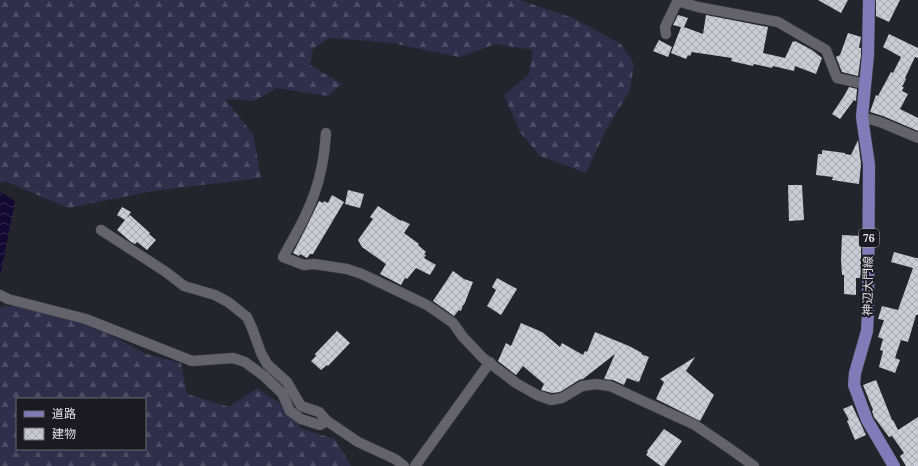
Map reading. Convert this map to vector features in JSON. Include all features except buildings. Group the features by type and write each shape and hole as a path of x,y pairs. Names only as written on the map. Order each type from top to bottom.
{"main road":[{"name":"神辺大門線","path":"869,0 868,55 862,117 869,165 868,313 867,330 854,373 854,385 867,420 894,466"}],"street":[{"path":"666,34 665,27 678,0 698,7 778,22 826,50 836,78 865,84"},
{"path":"862,117 880,122 918,138"},
{"path":"326,133 321,170 314,194 304,219 284,257 304,265 314,264 347,269 362,274 427,305 453,323 483,358 516,383 537,395 551,400 562,398 582,386 596,384 610,386 695,425 754,466"},
{"path":"101,230 166,272 184,286 215,295 228,302 247,317 261,353 267,364 287,382 302,406 319,412 327,421 358,442 395,459 404,466"},
{"path":"0,295 8,299 86,319 192,361 233,358 246,362 282,393 290,411 301,419 320,425 327,421"},
{"path":"415,466 490,362"}],"green space":[{"path":"0,0 520,0 573,18 621,44 634,64 630,90 605,132 586,173 540,156 520,132 504,95 529,74 533,50 496,44 459,57 391,43 329,38 313,49 310,65 342,84 328,96 277,88 254,101 225,99 253,134 261,178 153,191 68,208 5,181 0,183"},
{"path":"15,306 66,311 146,354 181,363 187,394 229,407 257,388 285,407 302,429 335,439 351,466 0,466 0,307"}],"water":[{"path":"0,192 15,201 0,277"}]}
